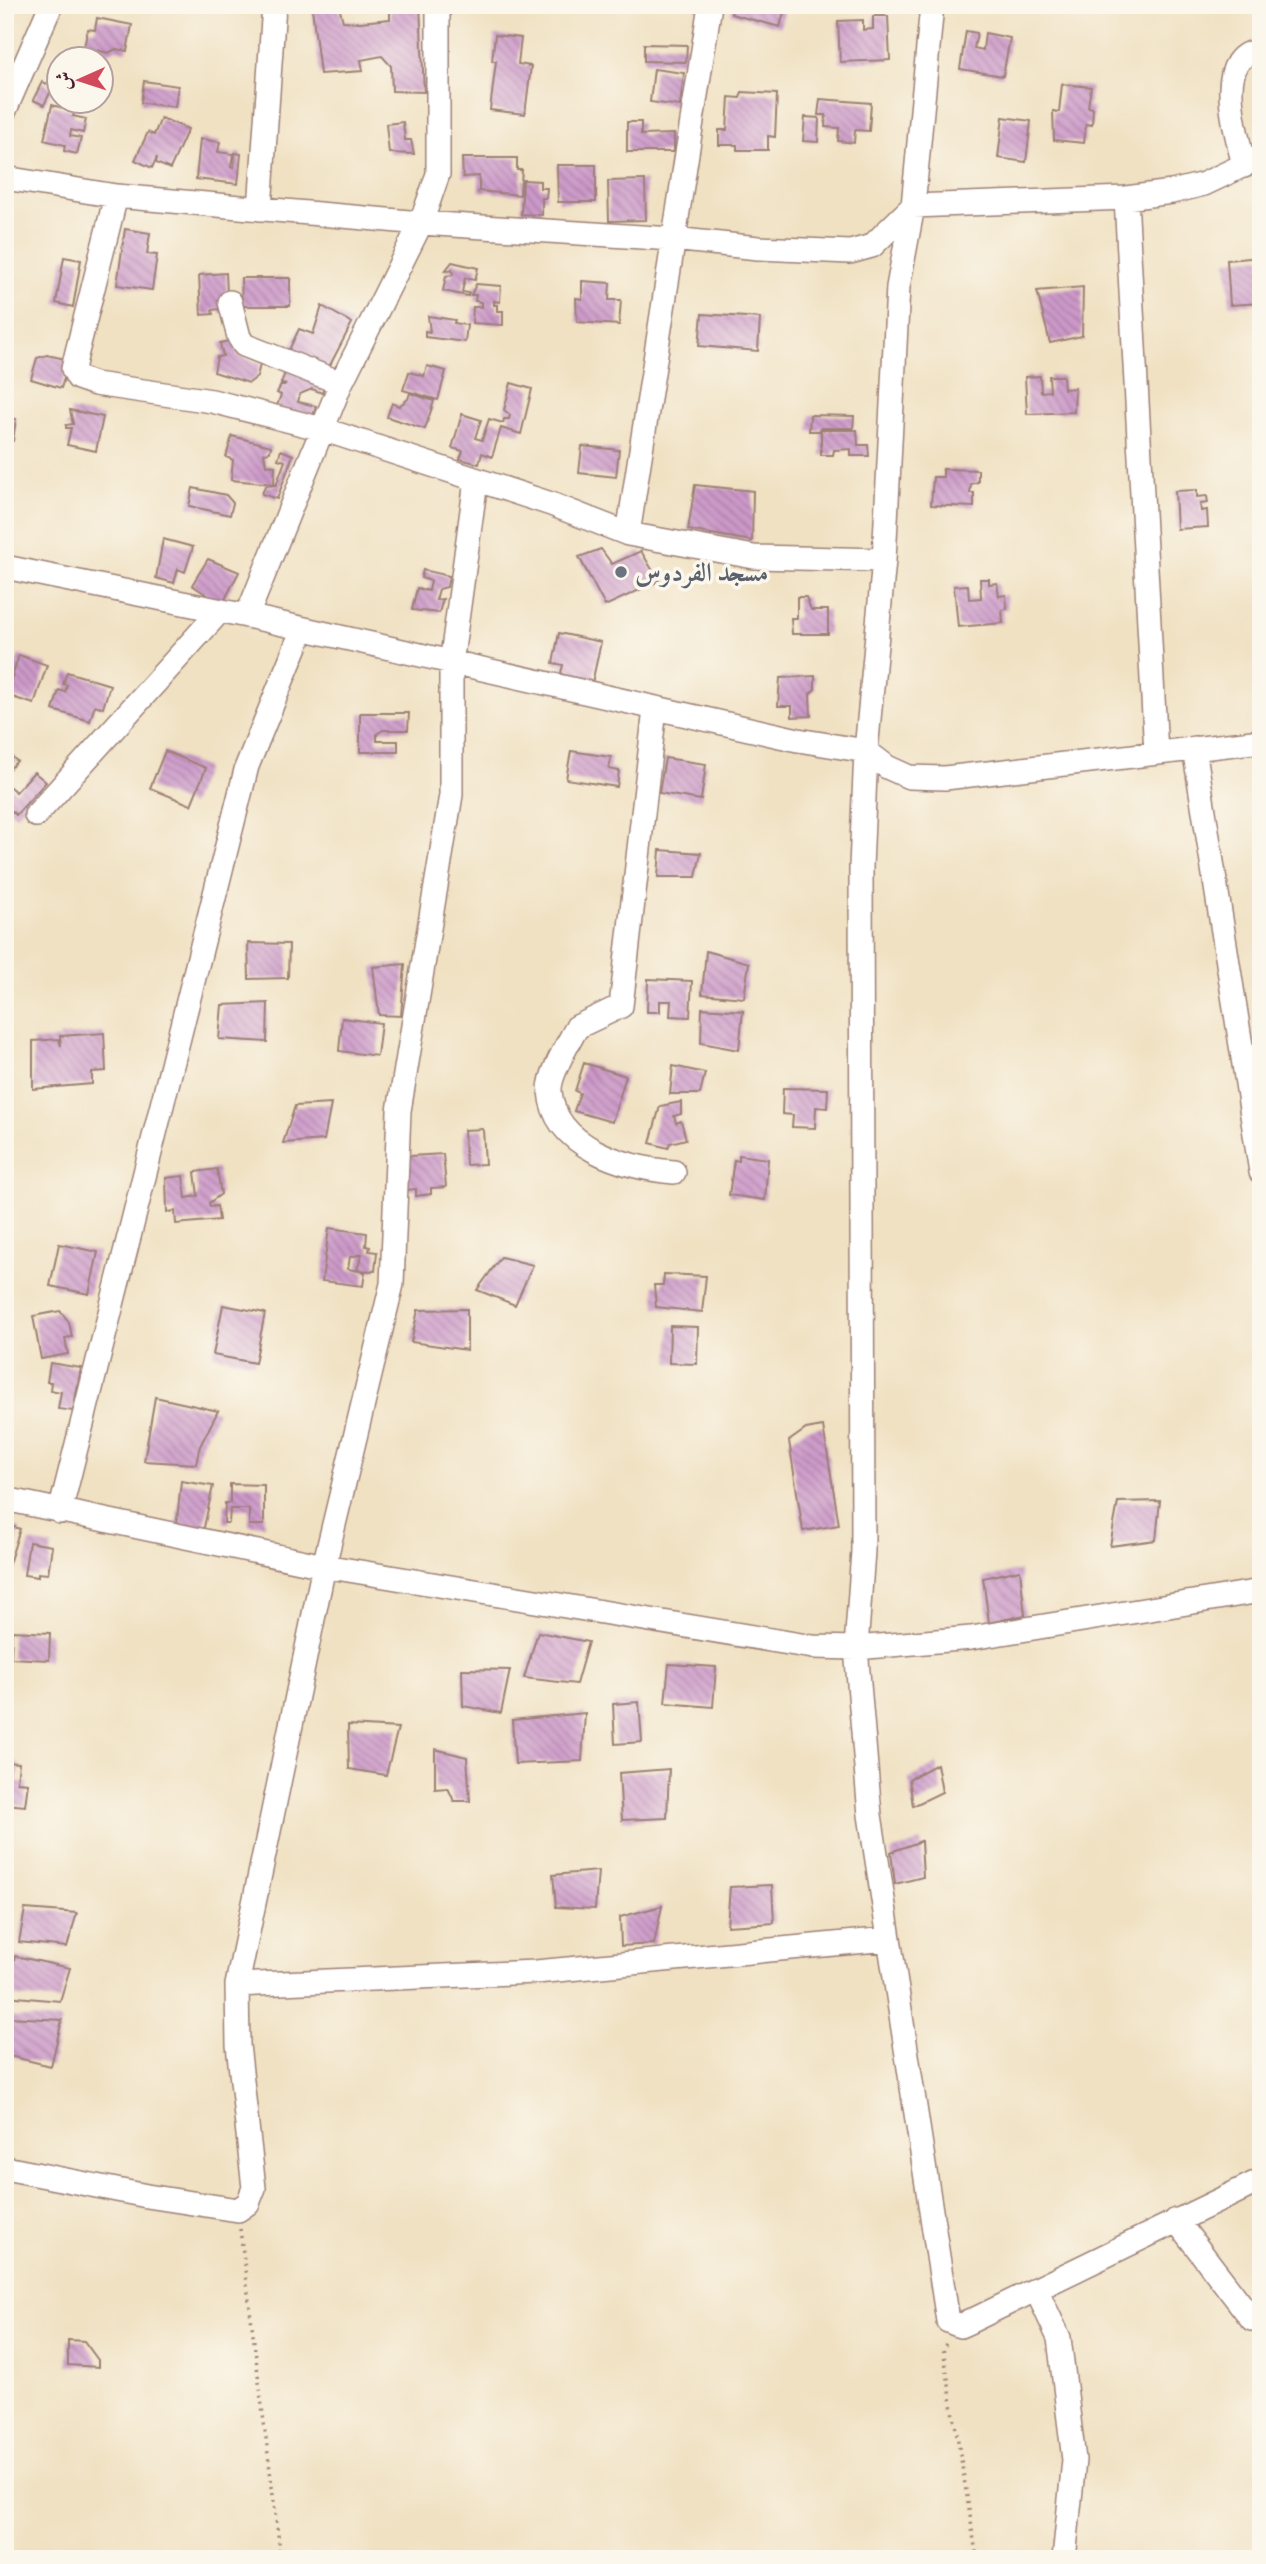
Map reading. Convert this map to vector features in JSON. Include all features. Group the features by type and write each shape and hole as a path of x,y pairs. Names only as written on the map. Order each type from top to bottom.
{"street":[{"path":"5,110 51,5"},
{"path":"260,209 274,5"},
{"path":"247,616 341,383 421,223 438,174 438,5"},
{"path":"628,534 710,5"},
{"path":"932,5 913,206 898,287 884,560 866,751 861,909 863,1551 856,1648 870,1815 948,2321 960,2326 1261,2180"},
{"path":"5,178 116,196 260,209 421,223 673,239 758,248 850,252 872,246 913,206 1126,198 1172,192 1204,184 1252,162 1231,105 1232,71 1241,59 1261,51"},
{"path":"116,196 76,356 74,369 78,378 94,384 212,401 322,429 551,504 628,534 754,556 884,560"},
{"path":"1126,198 1156,752"},
{"path":"230,302 239,337 244,345 341,383"},
{"path":"5,2168 147,2196 238,2210 248,2203 254,2188 238,2045 237,1985 324,1566 392,1283 399,1111 451,795 451,664 476,481"},
{"path":"5,567 218,613 247,616 798,740 866,751 887,767 909,777 946,778 1261,741"},
{"path":"36,815 218,613"},
{"path":"60,1512 247,766 303,629"},
{"path":"655,709 621,1006 577,1027 549,1088 555,1114 577,1142 610,1157 674,1172"},
{"path":"1194,748 1261,1172"},
{"path":"5,1499 324,1566 813,1647 856,1648 971,1638 1261,1591"},
{"path":"237,1985 536,1972 888,1939"},
{"path":"1176,2220 1252,2319"},
{"path":"1036,2289 1059,2338 1074,2460 1064,2559"}],"path":[{"path":"238,2210 281,2559"},
{"path":"960,2326 943,2348 977,2559"}],"building":[{"path":"390,5 420,5 424,92 392,91 391,66 382,56 361,60 363,71 320,74 312,8 339,7 343,21 360,22 390,19"},
{"path":"733,5 766,5 784,12 780,27 731,14"},
{"path":"873,16 888,16 890,60 840,62 838,21 863,20 863,30 873,29"},
{"path":"97,18 132,25 127,51 116,49 116,46 84,46 88,29 95,30"},
{"path":"966,31 977,33 974,48 983,50 985,33 1010,38 1003,76 960,69"},
{"path":"495,35 521,38 518,64 531,66 525,114 490,110 496,61 492,61"},
{"path":"644,44 687,45 686,62 644,61"},
{"path":"654,69 684,73 680,106 650,102"},
{"path":"144,81 178,86 175,107 141,103"},
{"path":"42,82 46,84 44,105 33,100"},
{"path":"1062,84 1091,87 1088,107 1093,108 1092,125 1086,124 1084,143 1054,140 1053,111 1059,112"},
{"path":"742,92 777,94 775,137 768,136 768,150 737,150 737,145 719,145 719,130 727,130 729,97 740,98"},
{"path":"820,99 871,103 869,131 855,130 854,143 838,141 839,128 825,127 826,115 818,115"},
{"path":"49,116 86,119 83,133 71,130 70,136 81,138 77,154 64,151 65,145 44,140"},
{"path":"805,117 819,118 818,142 803,141"},
{"path":"1003,117 1031,121 1026,162 998,158"},
{"path":"161,118 188,129 170,169 156,163 157,157 152,168 135,160 148,132 154,135"},
{"path":"403,122 405,140 411,140 414,154 389,153 386,124"},
{"path":"627,122 641,122 641,135 674,134 674,152 627,152"},
{"path":"200,139 220,142 218,152 233,154 231,167 234,167 235,153 241,154 238,184 196,179"},
{"path":"462,158 517,158 517,170 522,170 520,195 479,191 479,176 463,177"},
{"path":"557,165 596,165 596,202 558,202"},
{"path":"523,180 540,181 540,188 547,188 546,198 542,198 542,215 521,214"},
{"path":"645,180 646,220 609,221 608,181"},
{"path":"125,229 150,233 147,254 157,255 152,290 117,285"},
{"path":"64,257 81,260 73,307 56,303"},
{"path":"1261,257 1261,303 1230,305 1227,260"},
{"path":"452,262 478,268 475,280 465,278 462,292 469,293 468,296 443,291 446,276 453,275 452,270 445,271"},
{"path":"226,273 228,313 220,313 219,309 212,310 213,314 201,315 199,275"},
{"path":"241,278 290,278 290,306 242,306"},
{"path":"582,281 610,283 609,300 621,300 619,325 577,322 576,298 582,299"},
{"path":"476,284 501,286 500,302 494,301 494,305 497,305 497,311 503,311 503,325 472,323 473,307 481,307 481,302 475,301 476,295 471,295"},
{"path":"1083,287 1082,336 1050,343 1037,291"},
{"path":"322,306 352,323 327,371 287,354 299,329 313,334"},
{"path":"702,314 760,318 758,351 699,346"},
{"path":"428,316 455,320 454,323 467,325 465,342 425,337 425,331 430,332"},
{"path":"234,340 238,355 260,364 257,377 249,383 214,372 217,357 223,356 220,343"},
{"path":"47,355 70,360 61,388 31,379 37,358"},
{"path":"427,366 446,371 438,400 403,390 409,372 424,376"},
{"path":"287,368 326,383 322,393 312,389 300,394 298,402 316,406 312,420 276,408 281,395 277,393 281,385 286,385 281,383"},
{"path":"1040,376 1041,392 1050,391 1049,376 1063,376 1064,389 1075,388 1074,412 1027,414 1025,377"},
{"path":"511,383 532,389 521,434 501,428 492,457 482,453 479,464 460,459 463,451 452,448 462,414 481,420 475,438 482,440 489,419 503,423 504,419 509,419 510,415 504,410"},
{"path":"410,393 434,401 425,429 387,417 392,403 399,406 408,399"},
{"path":"70,410 103,417 96,451 67,445 71,428 66,428 66,425 73,424"},
{"path":"810,415 854,416 853,428 821,428 819,431 809,431"},
{"path":"5,418 16,419 13,441 5,441"},
{"path":"821,430 857,430 858,445 868,445 869,456 851,456 851,449 834,450 833,455 821,455"},
{"path":"232,436 271,446 270,452 264,453 266,465 275,466 274,484 231,480 233,460 226,457"},
{"path":"582,446 619,450 616,477 579,473"},
{"path":"281,450 293,455 277,499 262,494 265,486 276,485 285,461 278,459"},
{"path":"943,469 978,470 978,482 971,484 970,493 974,493 974,507 931,505 933,477 943,477"},
{"path":"695,485 753,491 752,541 688,530"},
{"path":"193,488 226,495 233,503 230,515 189,506"},
{"path":"1197,490 1197,497 1207,496 1208,503 1200,504 1201,511 1207,510 1208,527 1177,529 1175,491"},
{"path":"163,539 193,547 185,572 178,569 174,583 156,578"},
{"name":"مسجد الفردوس","path":"601,549 612,564 641,551 659,581 605,606 579,557"},
{"path":"208,559 239,572 222,605 192,585"},
{"path":"423,570 449,576 447,587 439,589 436,600 443,599 439,613 412,610 417,588 429,591 431,581 421,578"},
{"path":"980,579 989,579 989,584 997,583 999,596 1006,595 1007,609 1002,610 1003,623 958,627 954,586 968,585 969,599 981,598"},
{"path":"797,597 806,597 811,610 828,610 828,634 792,634 791,618 797,618"},
{"path":"559,633 601,642 592,683 560,677 563,665 553,663"},
{"path":"19,655 47,665 34,704 6,695"},
{"path":"67,672 110,685 103,708 95,705 90,721 53,710 59,690 65,692 67,685 63,684"},
{"path":"815,676 815,689 810,694 811,716 792,717 792,706 778,706 780,678"},
{"path":"360,713 409,713 408,730 383,730 377,734 377,741 398,741 398,752 360,752"},
{"path":"5,751 17,761 5,774"},
{"path":"165,751 206,768 191,805 150,788"},
{"path":"571,751 611,757 609,769 619,771 617,787 566,779"},
{"path":"665,758 706,764 701,800 659,793"},
{"path":"34,772 46,782 16,815 5,805 5,783 16,792"},
{"path":"660,850 701,853 696,877 658,877"},
{"path":"248,943 289,944 288,978 249,979"},
{"path":"706,951 749,963 744,998 702,994"},
{"path":"405,964 401,1016 379,1015 373,967"},
{"path":"648,979 692,981 690,1017 670,1016 671,1001 660,1001 660,1012 647,1012"},
{"path":"268,1003 267,1042 219,1039 222,1005"},
{"path":"702,1008 743,1011 739,1050 701,1043"},
{"path":"342,1018 381,1023 377,1056 339,1051"},
{"path":"104,1033 106,1071 92,1072 92,1084 33,1089 33,1041 59,1039 61,1046 60,1036"},
{"path":"584,1063 626,1076 612,1122 574,1111 580,1093 575,1091"},
{"path":"673,1066 705,1073 700,1094 670,1094"},
{"path":"783,1088 828,1089 827,1108 816,1107 815,1128 792,1127 793,1115 782,1114"},
{"path":"681,1102 681,1114 674,1116 676,1123 681,1121 686,1139 670,1143 668,1148 650,1143 660,1106"},
{"path":"331,1104 324,1140 283,1143 295,1106"},
{"path":"483,1129 485,1164 466,1165 464,1130"},
{"path":"443,1154 446,1187 431,1188 431,1194 416,1196 416,1189 406,1190 404,1162 410,1156"},
{"path":"739,1155 768,1159 765,1200 729,1195 734,1160 739,1161"},
{"path":"217,1169 221,1194 209,1203 210,1207 217,1206 219,1220 176,1224 175,1211 167,1212 166,1178 183,1176 186,1198 198,1196 195,1172"},
{"path":"329,1228 367,1233 366,1246 370,1247 369,1251 377,1252 375,1271 357,1270 362,1254 350,1257 348,1269 365,1272 363,1286 322,1281"},
{"path":"59,1244 98,1252 89,1294 50,1286"},
{"path":"501,1257 533,1265 515,1305 477,1290"},
{"path":"664,1274 706,1276 702,1312 656,1307 654,1285 663,1285"},
{"path":"223,1305 265,1313 255,1363 213,1355"},
{"path":"467,1309 467,1350 411,1342 418,1310"},
{"path":"60,1311 69,1322 72,1337 65,1338 68,1354 41,1359 33,1316"},
{"path":"670,1326 698,1327 697,1364 669,1363"},
{"path":"50,1363 81,1368 73,1411 58,1409 61,1392 50,1390 51,1382 47,1382"},
{"path":"155,1397 218,1411 200,1446 196,1464 144,1461"},
{"path":"823,1426 839,1525 803,1531 789,1441 806,1429"},
{"path":"181,1481 213,1486 203,1532 176,1530"},
{"path":"230,1484 264,1485 264,1525 249,1525 249,1509 230,1509 229,1523 224,1523 225,1503 230,1503"},
{"path":"1160,1501 1156,1540 1110,1546 1118,1502"},
{"path":"5,1524 20,1529 6,1573 5,1573"},
{"path":"29,1542 52,1546 48,1574 38,1573 38,1577 24,1575"},
{"path":"1020,1570 1025,1615 989,1623 983,1578"},
{"path":"12,1631 50,1633 49,1660 11,1658"},
{"path":"538,1632 588,1642 576,1684 524,1678"},
{"path":"669,1664 716,1667 713,1707 665,1703"},
{"path":"462,1669 510,1670 501,1713 463,1706"},
{"path":"639,1702 642,1742 615,1744 613,1704"},
{"path":"585,1713 582,1761 515,1764 512,1720"},
{"path":"348,1725 398,1728 386,1775 349,1769"},
{"path":"435,1749 467,1757 470,1801 454,1801 448,1788 435,1789"},
{"path":"5,1762 19,1763 17,1782 28,1783 25,1806 5,1804"},
{"path":"937,1764 942,1792 913,1806 909,1779"},
{"path":"669,1769 667,1818 622,1820 619,1773"},
{"path":"921,1841 923,1877 895,1884 891,1852"},
{"path":"598,1871 595,1909 556,1907 553,1875"},
{"path":"772,1885 774,1923 727,1926 730,1887"},
{"path":"662,1906 654,1944 621,1946 620,1917"},
{"path":"25,1909 77,1913 67,1947 19,1942"},
{"path":"15,1956 70,1968 60,2001 6,1996"},
{"path":"8,2017 62,2020 51,2066 5,2055"},
{"path":"68,2340 84,2341 98,2360 98,2367 68,2365"}],"place":[{"name":"مسجد الفردوس","path":"621,572"}]}
